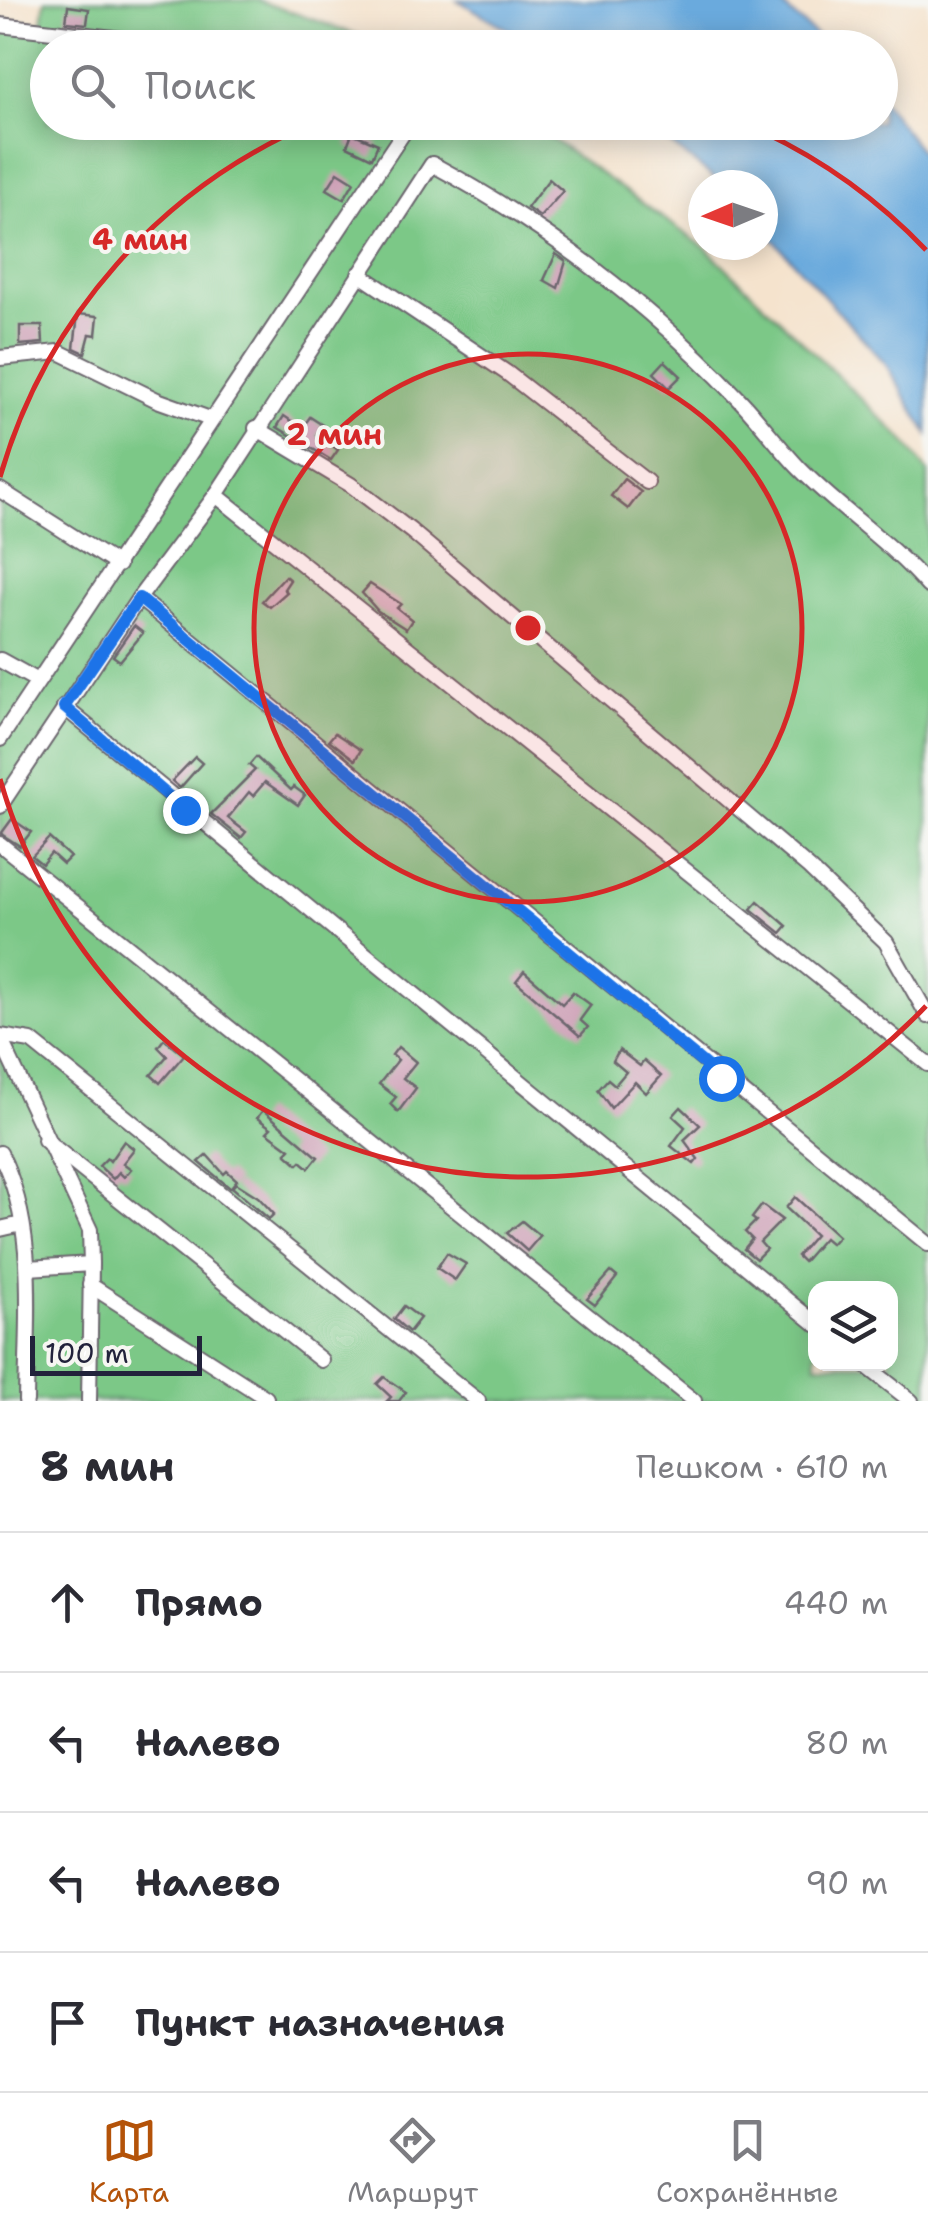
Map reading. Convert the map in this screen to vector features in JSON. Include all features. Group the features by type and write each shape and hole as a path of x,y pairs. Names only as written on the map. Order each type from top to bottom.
{"street":[{"path":"0,25 44,30"},
{"path":"0,739 118,565 392,140"},
{"path":"0,806 139,598 216,495 256,428 432,164 498,200 569,248 657,319 739,399 800,469 899,552 928,586"},
{"path":"359,274 507,373 647,482"},
{"path":"0,358 59,352 157,400 210,419"},
{"path":"256,428 351,486 410,531 808,868 886,942 928,1016"},
{"path":"0,490 118,565"},
{"path":"216,495 928,1064"},
{"path":"139,598 928,1244"},
{"path":"0,660 38,681"},
{"path":"64,707 808,1317"},
{"path":"0,844 694,1401"},
{"path":"0,1037 90,1230 89,1401"},
{"path":"0,1037 30,1042 478,1401"},
{"path":"45,1140 321,1360"},
{"path":"0,1153 22,1224 28,1268 26,1401"},
{"path":"0,1229 22,1224"},
{"path":"28,1268 91,1264"},
{"path":"90,1285 266,1398"},
{"path":"873,1371 910,1401"}],"green space":[{"path":"45,0 257,0 343,30 30,30 30,140 553,140 688,236 688,260 718,260 906,442 928,473 928,1401 0,1401 0,20 42,23"}],"water":[{"path":"457,0 776,0 810,30 509,30"},
{"path":"898,121 928,161 928,434 885,363 778,245 778,170 704,170 666,140 898,140"}],"building":[{"path":"68,6 89,9 87,24 66,22"},
{"path":"349,140 378,144 372,158 347,146"},
{"path":"338,172 354,182 344,199 327,189"},
{"path":"549,179 563,191 540,217 527,208"},
{"path":"556,254 566,261 558,288 544,280"},
{"path":"78,314 98,316 96,335 90,334 85,353 74,348"},
{"path":"20,326 42,326 43,343 20,345"},
{"path":"665,361 681,376 669,388 654,373"},
{"path":"284,416 302,428 310,417 324,426 317,435 338,450 331,460 277,427"},
{"path":"624,479 641,492 628,509 611,496"},
{"path":"285,576 290,580 284,589 287,592 270,607 262,601"},
{"path":"370,584 401,604 397,608 412,620 406,629 378,611 362,593"},
{"path":"134,626 143,633 120,661 113,656"},
{"path":"335,733 361,750 355,760 329,740"},
{"path":"195,757 202,763 180,788 172,781"},
{"path":"256,757 291,790 294,787 305,795 298,805 265,782 253,796 249,792 228,818 246,832 241,838 211,814 255,770 249,765"},
{"path":"12,819 31,832 20,846 1,834"},
{"path":"49,838 70,857 63,864 51,853 42,864 32,856"},
{"path":"758,901 787,926 781,933 751,909"},
{"path":"524,971 562,1004 573,992 591,1005 580,1020 588,1027 580,1036 516,981"},
{"path":"164,1039 184,1055 160,1083 151,1075 167,1056 158,1047"},
{"path":"398,1047 416,1062 403,1078 416,1088 398,1112 390,1104 396,1097 379,1084 398,1060 392,1055"},
{"path":"619,1050 640,1066 644,1061 661,1076 646,1093 635,1082 611,1108 598,1090 608,1079 615,1085 626,1072 613,1061"},
{"path":"681,1107 700,1125 684,1140 698,1159 694,1164 671,1146 685,1127 673,1116"},
{"path":"263,1110 318,1157 309,1168 301,1161 298,1164 286,1153 290,1149 267,1132 271,1128 257,1118"},
{"path":"124,1141 134,1149 123,1163 131,1169 124,1177 119,1172 113,1179 99,1166 107,1158 110,1161"},
{"path":"207,1155 224,1174 227,1171 237,1180 230,1188 199,1162"},
{"path":"236,1183 258,1197 274,1214 269,1219 232,1187"},
{"path":"795,1197 838,1236 831,1244 824,1238 803,1262 797,1256 815,1235 786,1208"},
{"path":"762,1205 782,1220 760,1242 766,1249 756,1259 744,1249 752,1239 745,1232 756,1221 752,1218"},
{"path":"522,1221 540,1236 527,1251 507,1233"},
{"path":"447,1253 466,1264 455,1280 437,1268"},
{"path":"611,1272 617,1277 595,1305 587,1299"},
{"path":"404,1306 420,1318 409,1332 394,1319"},
{"path":"384,1377 406,1392 399,1401 387,1401 391,1397 377,1384"}],"route":[{"path":"185,810 64,707 139,598 721,1078"}]}
